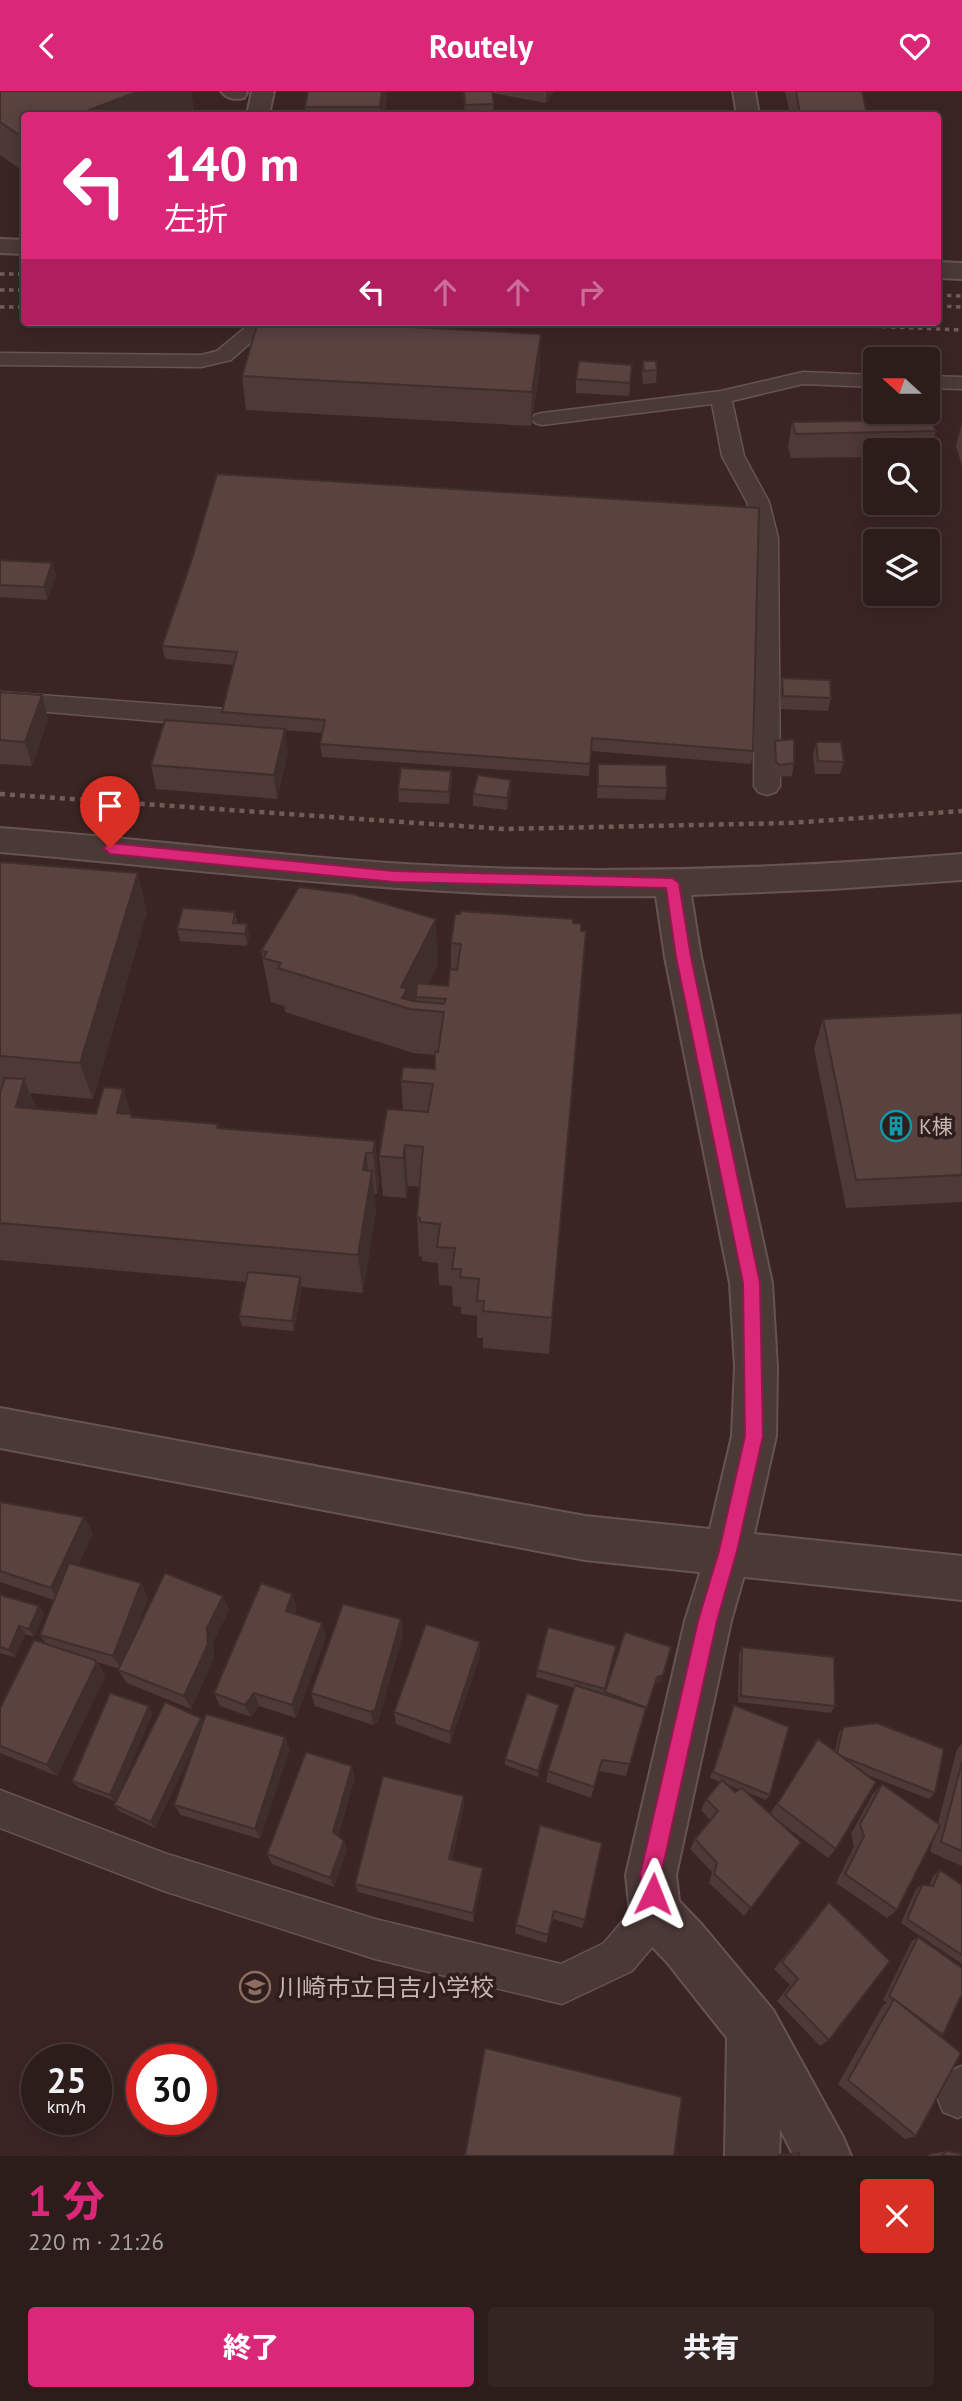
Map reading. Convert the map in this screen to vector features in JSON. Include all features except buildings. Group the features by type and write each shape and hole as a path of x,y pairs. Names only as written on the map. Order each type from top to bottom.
{"street":[{"path":"259,112 263,91"},
{"path":"744,91 748,112"},
{"path":"0,246 21,247"},
{"path":"0,840 380,876 459,880 672,883 962,867"},
{"path":"672,883 683,957 751,1283 756,1367 754,1436 728,1551 708,1621 651,1875 655,1913 684,1943 754,2029 824,2156"},
{"path":"0,1429 585,1538 728,1551 962,1578"},
{"path":"752,2156 754,2029"}],"lane":[{"path":"0,359 201,361 225,356 259,326"},
{"path":"542,419 721,397 803,378 863,380"},
{"path":"940,382 962,383"},
{"path":"721,397 733,456 758,502 767,538 767,786"},
{"path":"0,700 226,717"},
{"path":"0,1809 164,1872 375,1938 562,1984 618,1957 655,1913"}],"railway":[{"path":"0,274 21,274"},
{"path":"0,290 21,290"},
{"path":"941,295 962,296"},
{"path":"941,306 962,307"},
{"path":"0,307 21,307"},
{"path":"868,326 962,330"},
{"path":"0,794 504,829 789,823 962,811"}],"place":[{"name":"K棟","path":"896,1126"},
{"name":"川崎市立日吉小学校","path":"255,1987"}],"route":[{"path":"110,848 394,877 672,883 683,957 737,1204 751,1283 756,1367 754,1436 728,1551 708,1621 651,1875 653,1894"}]}
